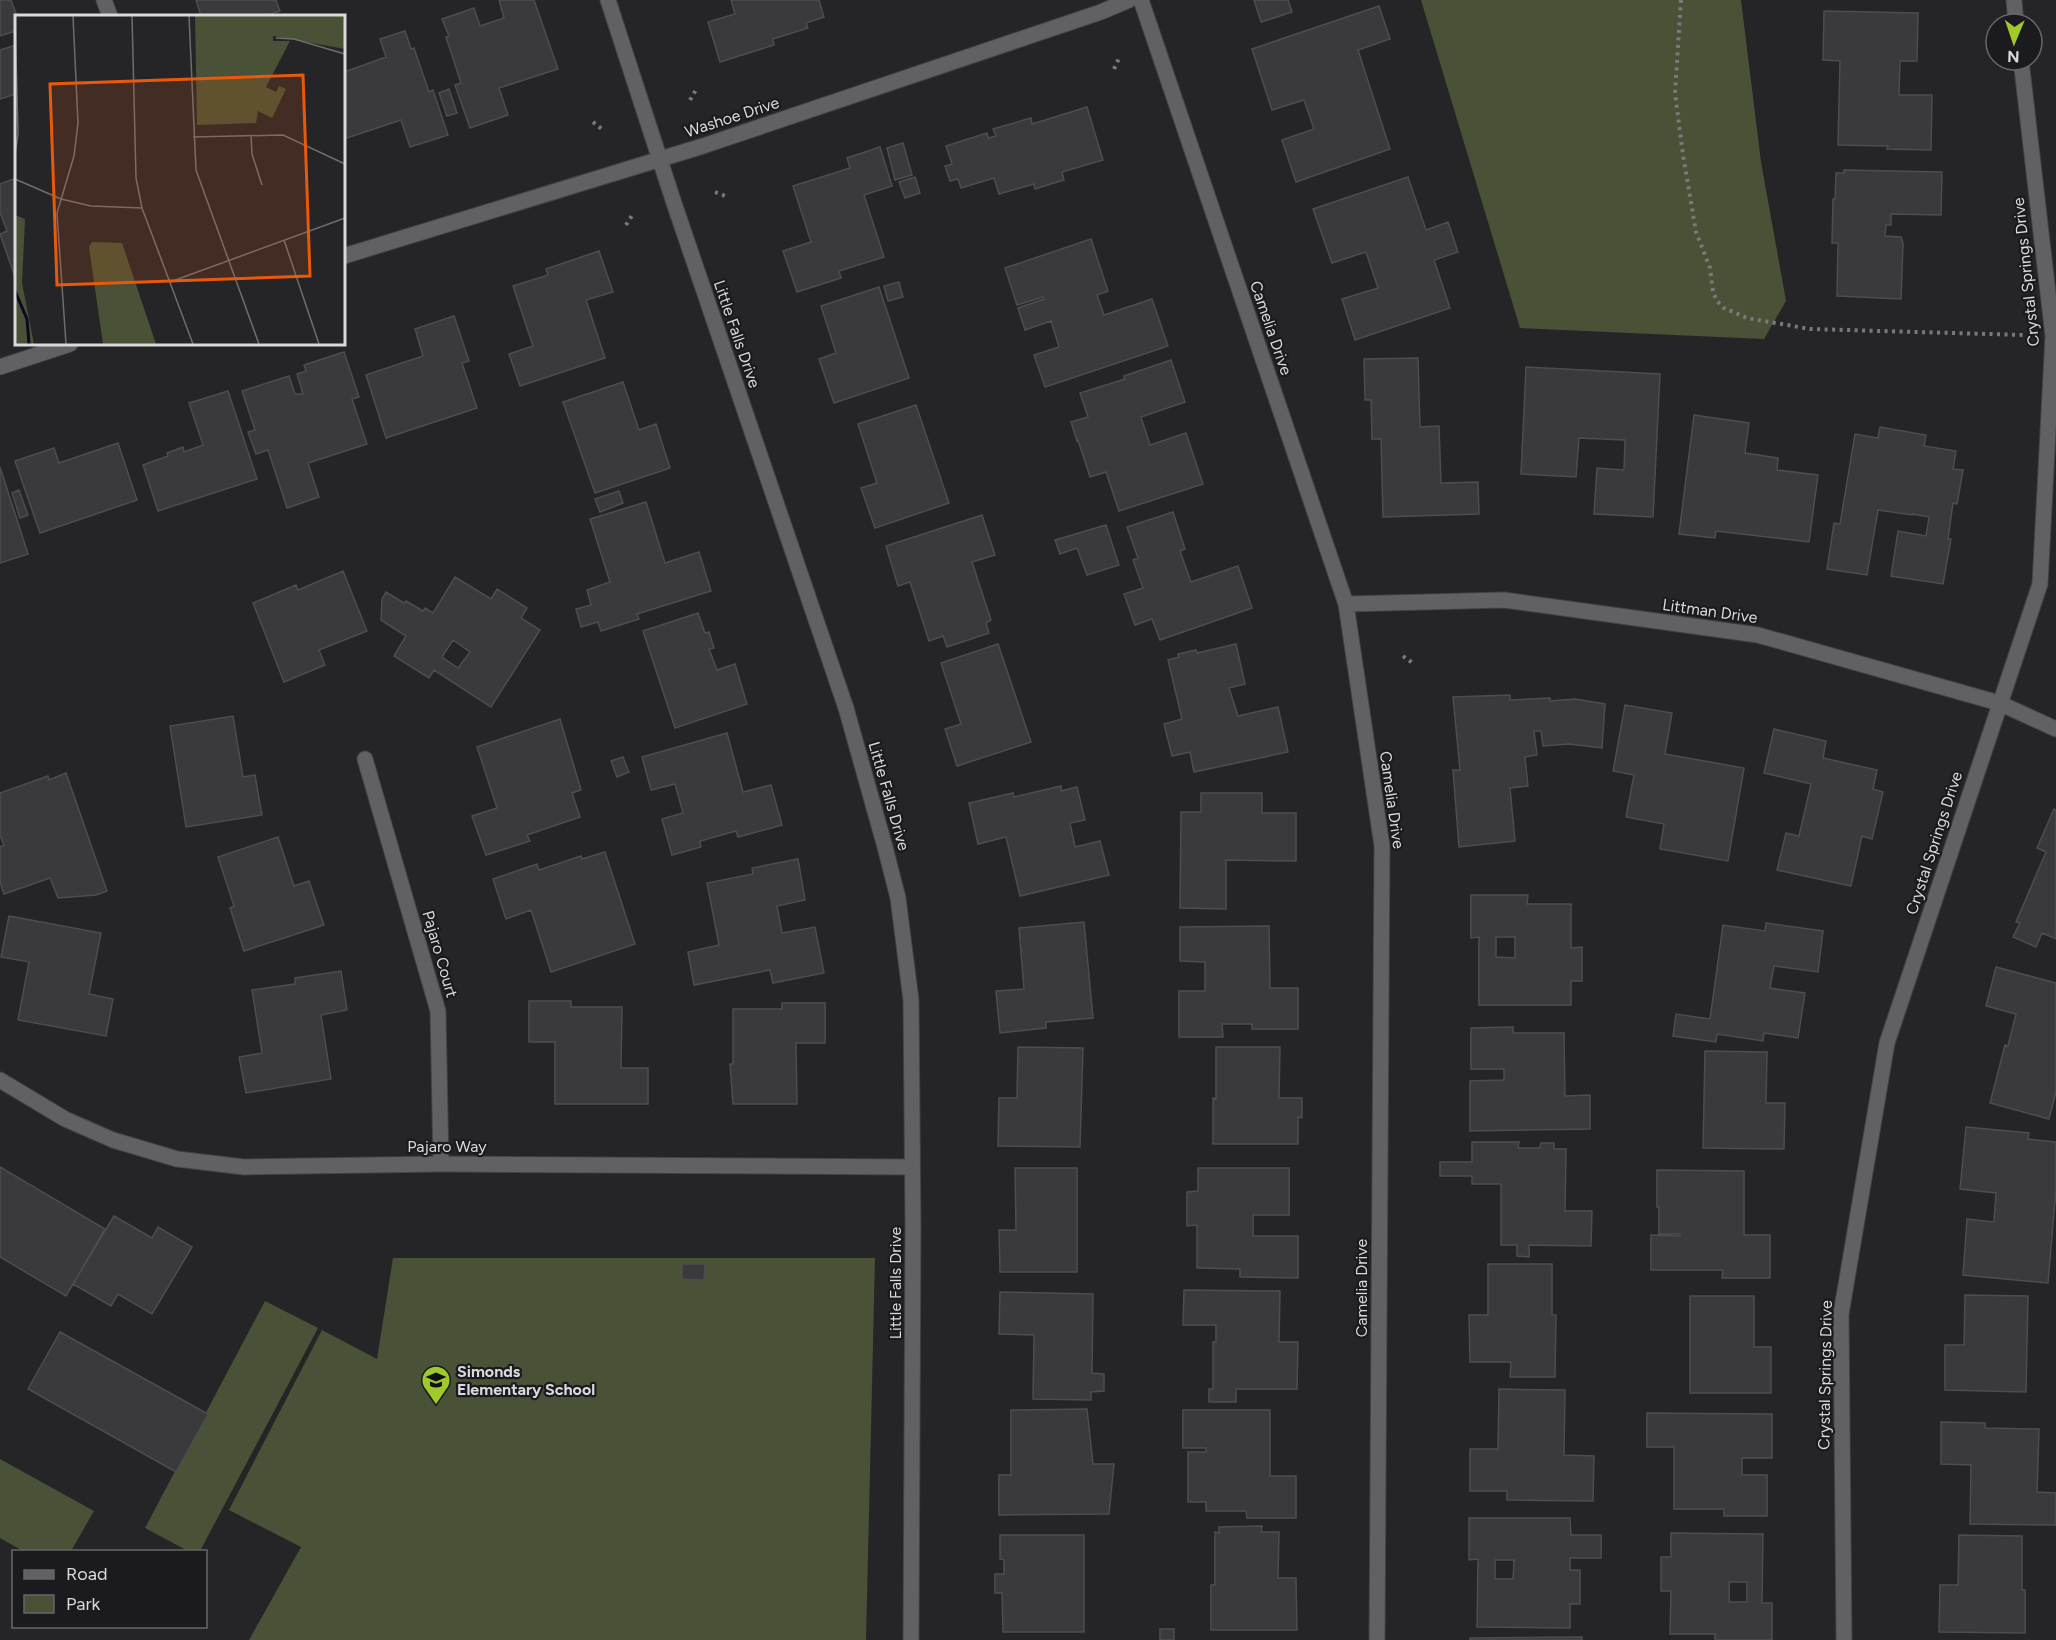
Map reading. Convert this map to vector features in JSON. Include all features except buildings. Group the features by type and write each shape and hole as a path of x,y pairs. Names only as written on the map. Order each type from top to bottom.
{"street":[{"path":"104,0 110,15"},
{"name":"Little Falls Drive","path":"608,0 846,708 898,898 911,1000 913,1238 911,1640"},
{"name":"Washoe Drive","path":"345,256 660,159 1101,12 1129,0"},
{"name":"Camelia Drive","path":"1141,0 1346,604 1382,846 1377,1640"},
{"name":"Crystal Springs Drive","path":"1844,1640 1841,1314 1887,1043 2040,584 2053,336 2022,72"},
{"path":"0,367 67,345"},
{"name":"Littman Drive","path":"1346,604 1504,600 1758,635 1999,703 2056,729"},
{"name":"Pajaro Court","path":"365,759 438,1011 441,1164"},
{"name":"Pajaro Way","path":"0,1080 65,1119 113,1140 177,1159 244,1167 441,1164 912,1167"}],"path":[{"path":"1680,0 1675,93 1683,155 1696,232 1710,268 1713,292 1717,301 1724,308 1747,318 1810,329 2024,335"},
{"path":"1114,69 1120,56"},
{"path":"690,100 697,88"},
{"path":"593,123 603,130"},
{"path":"715,192 728,197"},
{"path":"626,225 633,214"},
{"path":"1403,656 1414,664"}],"green space":[{"path":"1421,0 1741,0 1761,162 1786,301 1764,339 1520,328"},
{"name":"Simonds Elementary School","path":"393,1258 875,1258 866,1640 249,1640 301,1547 229,1510 322,1330 377,1359"},
{"path":"265,1301 318,1328 201,1550 186,1550 145,1528"},
{"path":"0,1459 94,1511 72,1550 21,1550 0,1538"}],"place":[{"name":"Simonds Elementary School","path":"436,1406"}]}
